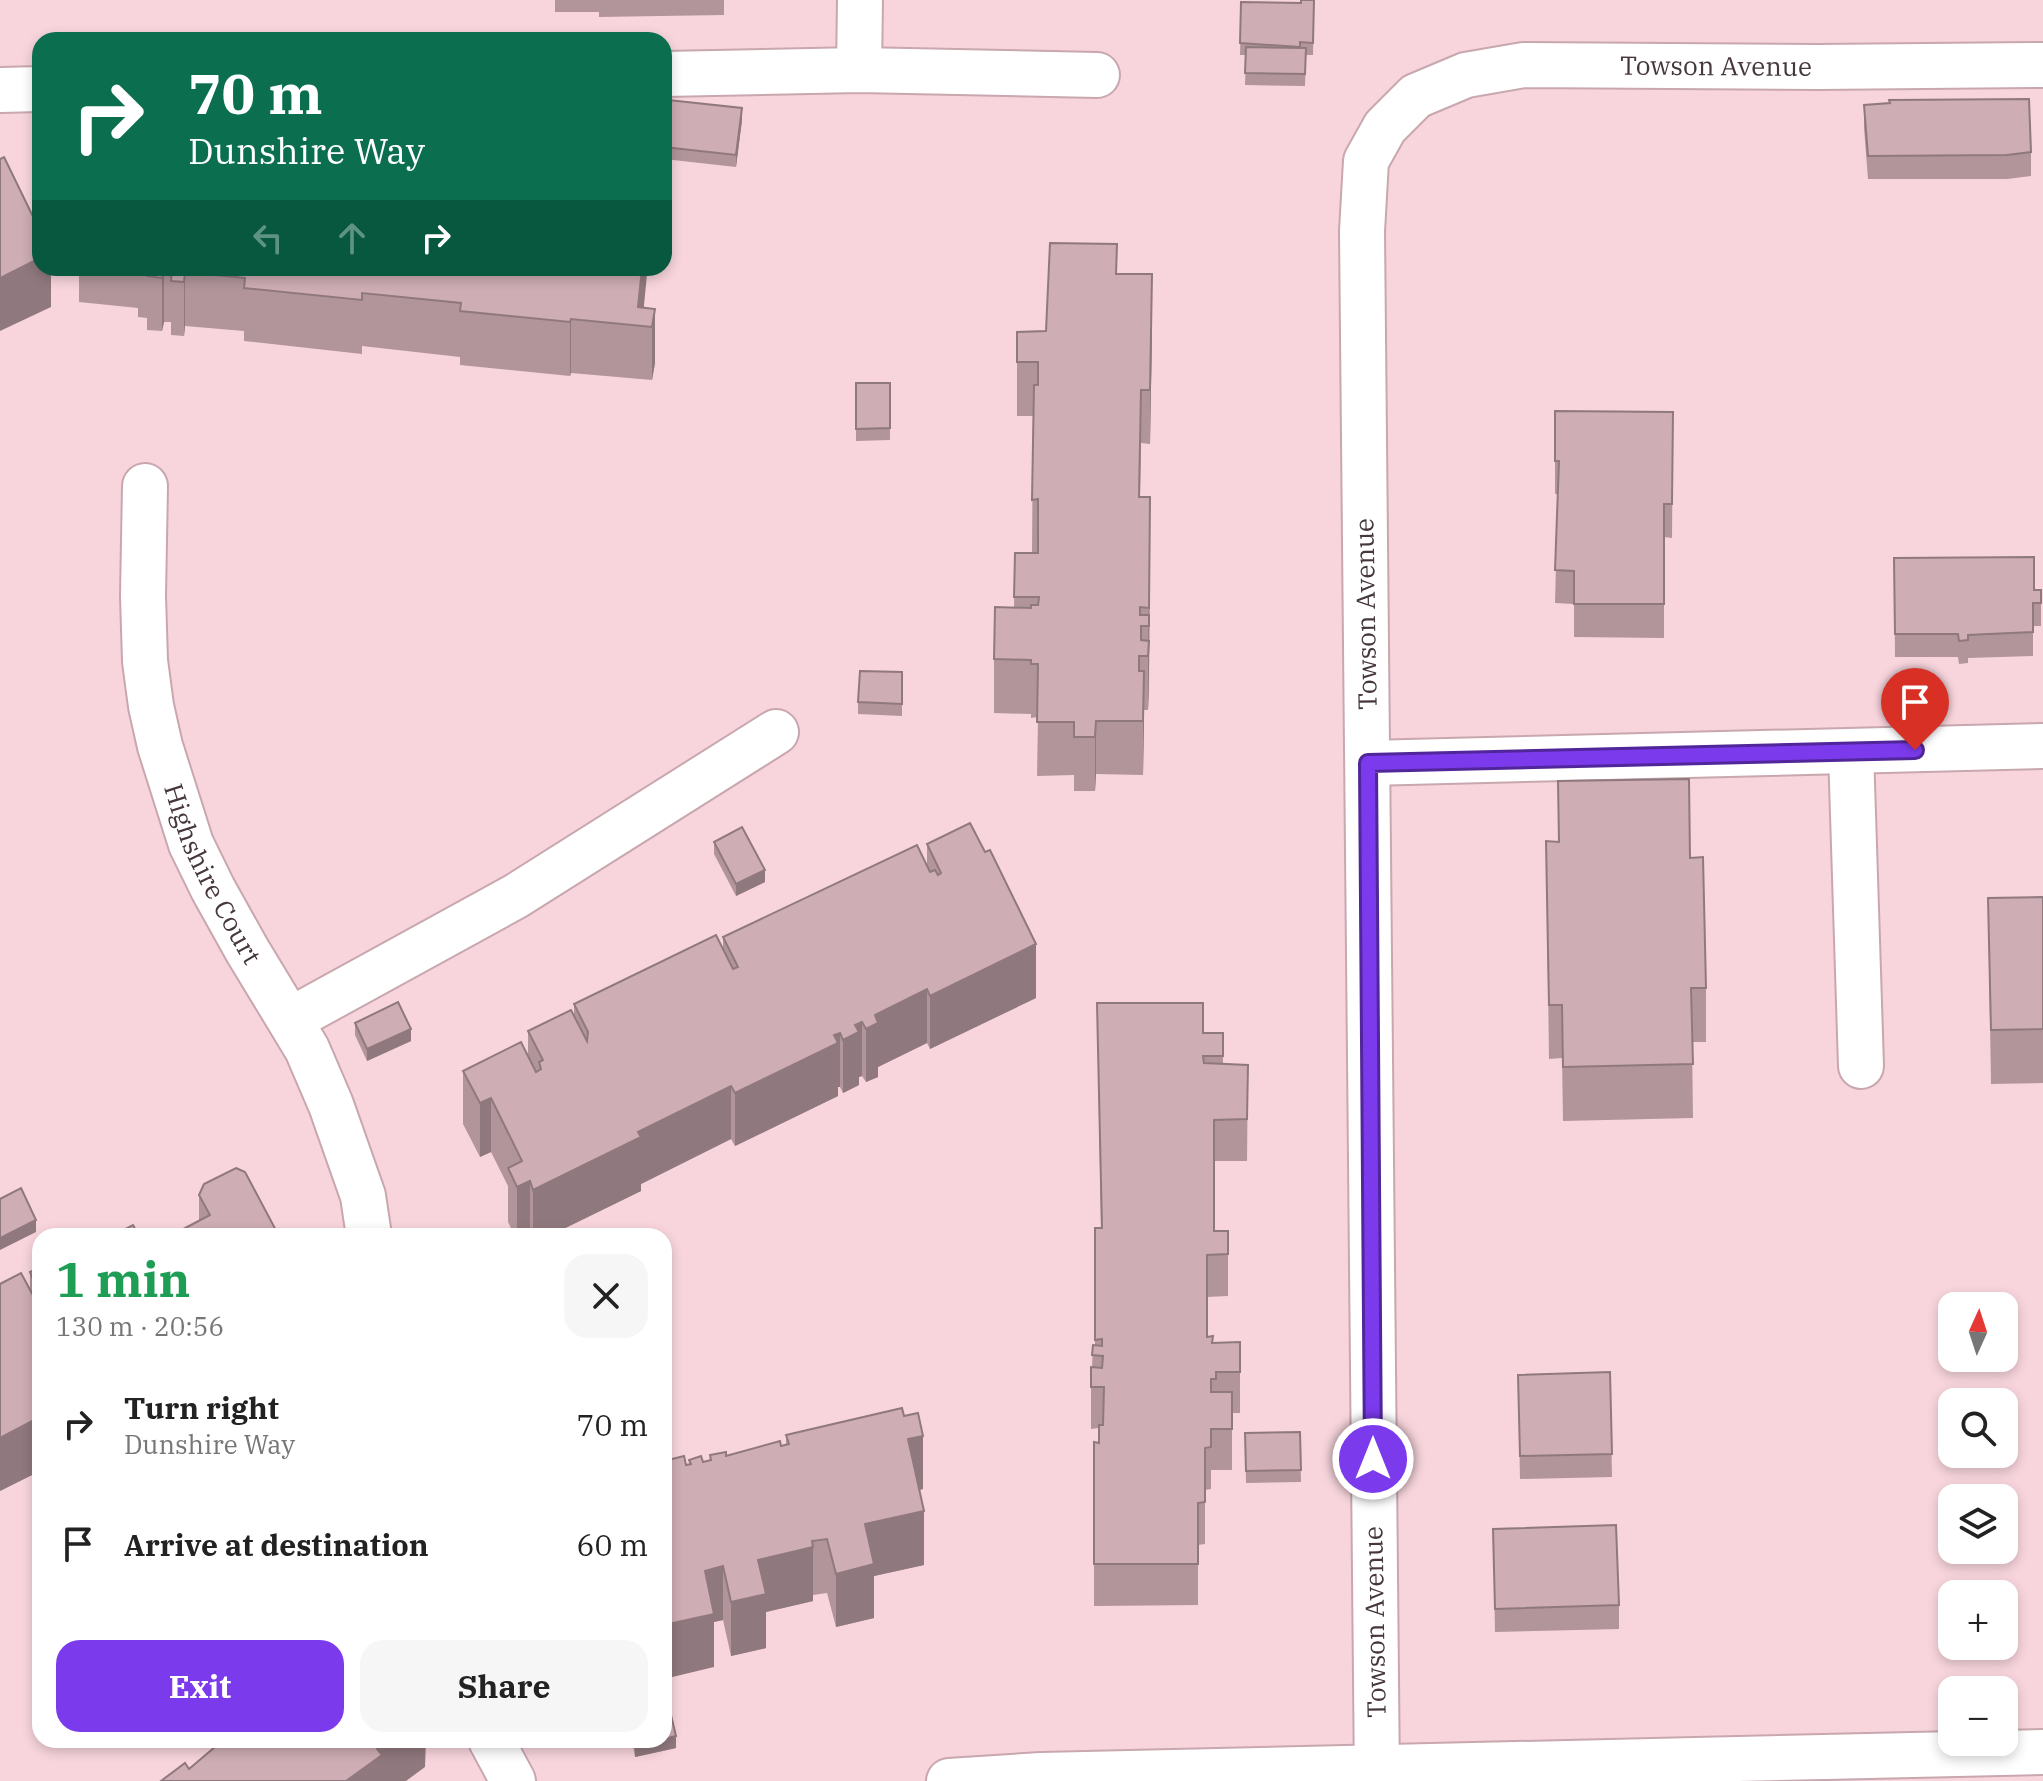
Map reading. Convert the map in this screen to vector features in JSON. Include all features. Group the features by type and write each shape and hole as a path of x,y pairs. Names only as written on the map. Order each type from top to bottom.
{"street":[{"path":"859,70 860,0"},
{"name":"Towson Avenue","path":"1377,1775 1362,231 1366,161 1385,127 1416,96 1466,75 1524,65 2043,65"},
{"path":"672,74 859,70 1097,75"},
{"path":"0,90 32,89"},
{"name":"Highshire Court","path":"145,486 145,661 160,746 191,844 247,950 307,1049 331,1105 363,1196 368,1228"},
{"path":"290,1020 516,896 776,732"},
{"path":"1368,763 2043,746"},
{"path":"1851,751 1861,1066"},
{"path":"495,1748 513,1781"},
{"path":"949,1781 1041,1775 1377,1775 1936,1768 2043,1752"}],"building":[{"path":"1301,0 1314,0 1313,43 1300,42 1300,47 1240,43 1241,2 1301,3"},
{"path":"1246,47 1306,48 1305,74 1245,73"},
{"path":"2029,99 2031,152 2007,155 1868,156 1864,105 1890,103 1889,100"},
{"path":"672,100 742,108 736,155 672,148"},
{"path":"4,157 32,215 32,262 0,278 0,159"},
{"path":"1050,243 1117,244 1116,274 1152,274 1150,390 1141,390 1139,497 1150,497 1149,608 1140,607 1140,615 1149,615 1149,626 1141,626 1141,640 1149,641 1148,656 1139,656 1139,671 1144,671 1143,721 1096,721 1095,737 1074,737 1074,722 1037,722 1038,664 1031,664 1031,660 994,659 995,607 1031,608 1031,605 1038,605 1039,597 1014,597 1015,553 1038,553 1038,499 1032,500 1034,385 1038,385 1038,362 1017,362 1017,332 1046,331"},
{"path":"171,276 185,276 184,282 171,281"},
{"path":"225,276 641,276 638,307 655,309 652,327 571,319 570,322 460,311 461,303 362,293 362,300 244,288 245,278"},
{"path":"856,383 890,383 890,428 856,429"},
{"path":"1555,411 1673,412 1672,504 1664,504 1664,604 1574,604 1574,571 1555,570 1559,461 1555,461"},
{"path":"2034,557 2034,590 2041,590 2041,603 2033,603 2033,632 1968,635 1968,640 1959,641 1958,634 1895,634 1894,558"},
{"path":"860,671 902,672 902,704 858,702"},
{"path":"1689,779 1690,858 1703,857 1706,988 1691,988 1693,1064 1563,1067 1562,1005 1549,1005 1546,841 1559,842 1558,781"},
{"path":"970,823 985,852 990,850 1036,944 930,996 927,989 875,1015 878,1023 866,1029 862,1022 855,1025 859,1032 843,1040 840,1033 834,1035 838,1043 735,1093 731,1086 638,1132 641,1137 533,1190 530,1181 517,1187 508,1168 522,1161 491,1098 480,1103 463,1071 521,1042 536,1072 541,1069 539,1062 543,1060 528,1031 571,1010 587,1041 588,1032 574,1004 716,935 733,969 738,967 723,937 917,845 930,872 935,870 938,875 941,873 927,844"},
{"path":"742,827 765,870 736,884 714,842"},
{"path":"2043,897 2043,1029 1991,1030 1988,898"},
{"path":"398,1002 411,1029 367,1049 355,1023"},
{"path":"1097,1003 1203,1003 1203,1033 1223,1033 1223,1056 1203,1056 1204,1063 1248,1065 1247,1119 1214,1120 1214,1231 1228,1231 1228,1254 1207,1255 1207,1337 1213,1336 1212,1343 1240,1342 1240,1372 1216,1372 1216,1379 1211,1379 1211,1392 1232,1392 1232,1429 1211,1429 1211,1447 1205,1448 1205,1502 1198,1503 1198,1564 1094,1564 1094,1442 1099,1443 1099,1425 1103,1425 1104,1387 1091,1387 1091,1367 1102,1368 1103,1356 1092,1355 1093,1345 1102,1346 1102,1339 1095,1340 1095,1228 1102,1228"},
{"path":"236,1168 245,1172 275,1228 185,1228 210,1215 199,1195 204,1184"},
{"path":"21,1188 36,1220 0,1238 0,1199"},
{"path":"21,1273 32,1294 32,1421 0,1438 0,1284"},
{"path":"1610,1372 1612,1454 1520,1456 1518,1375"},
{"path":"902,1408 904,1416 918,1413 923,1436 908,1439 924,1511 865,1524 874,1564 836,1574 827,1539 812,1541 813,1547 758,1560 766,1594 731,1602 723,1566 705,1571 714,1614 672,1623 672,1459 684,1456 686,1465 691,1464 689,1460 701,1456 703,1462 711,1460 710,1455 726,1452 726,1456 780,1441 781,1446 789,1444 786,1435"},
{"path":"1300,1432 1301,1470 1246,1471 1245,1433"},
{"path":"1616,1525 1619,1605 1495,1609 1493,1529"},
{"path":"214,1748 378,1748 382,1755 346,1781 161,1781 185,1763 189,1769"}],"route":[{"path":"1373,1459 1368,763 1915,750"}]}
